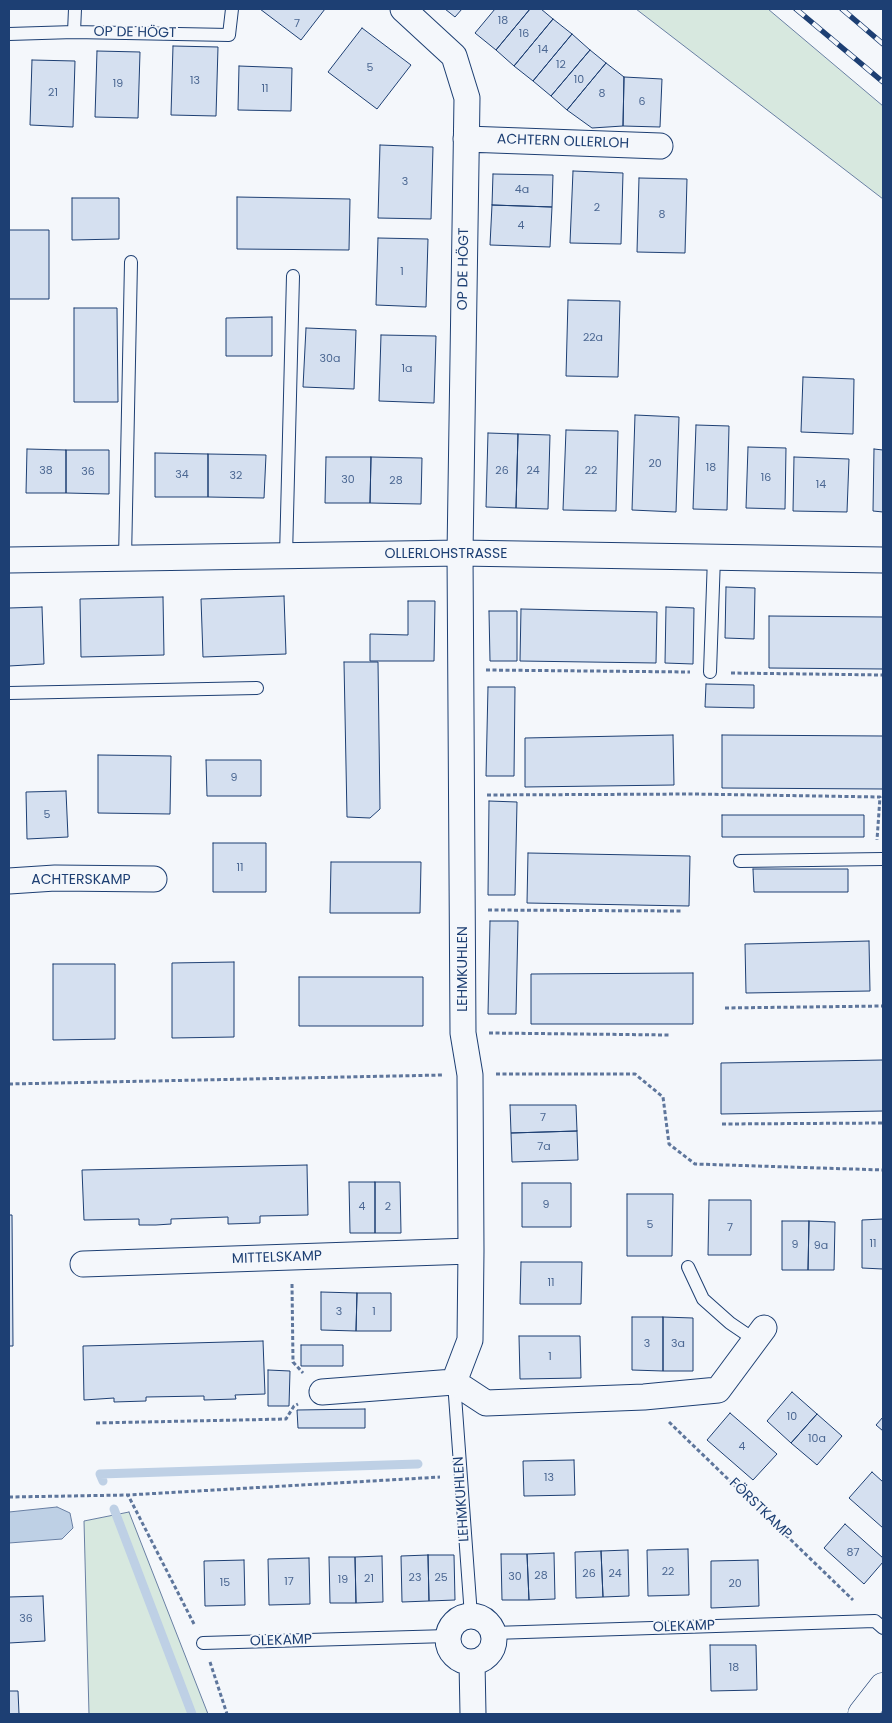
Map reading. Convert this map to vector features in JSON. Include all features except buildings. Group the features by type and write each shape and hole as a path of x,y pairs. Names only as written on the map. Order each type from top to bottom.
{"street":[{"name":"OP DE HÖGT","path":"403,9 454,56 466,98 460,553"},
{"name":"ACHTERN OLLERLOH","path":"466,139 660,146"},
{"name":"OLLERLOHSTRASSE","path":"9,560 460,553 883,560"},
{"name":"LEHMKUHLEN","path":"454,1382 470,1340 471,1251 470,1074 463,1033 460,553"},
{"name":"ACHTERSKAMP","path":"9,881 55,878 154,879"},
{"name":"MITTELSKAMP","path":"83,1264 471,1251"},
{"path":"322,1392 454,1382 486,1403 644,1397 718,1390 759,1334"},
{"path":"471,1616 480,1618 488,1624 493,1633 493,1644 482,1660 472,1662 462,1660 454,1655 449,1646 448,1636 452,1626 460,1619 471,1616"},
{"path":"472,1662 473,1714"},
{"path":"862,1714 883,1687"}],"lane":[{"name":"OP DE HÖGT","path":"74,32 75,9"},
{"name":"OP DE HÖGT","path":"9,34 74,32 230,35 232,9"},
{"path":"126,559 131,262"},
{"path":"286,556 294,276"},
{"path":"710,672 714,557"},
{"path":"9,693 257,688"},
{"path":"740,861 880,859"},
{"path":"688,1267 703,1299 730,1323 759,1334"},
{"name":"LEHMKUHLEN","path":"454,1382 471,1616"},
{"name":"OLEKAMP","path":"493,1633 879,1625"},
{"name":"OLEKAMP","path":"203,1643 448,1636"}],"path":[{"path":"461,670 883,675"},
{"path":"461,795 693,794 880,797 880,859"},
{"path":"462,910 681,911"},
{"path":"725,1008 883,1006"},
{"path":"463,1033 669,1034"},
{"path":"722,1124 883,1123"},
{"path":"96,1423 286,1419 294,1406 322,1392 293,1362 291,1258"},
{"name":"FÖRSTKAMP","path":"644,1397 879,1625"},
{"path":"9,1497 128,1495 461,1476"},
{"path":"128,1495 203,1643 227,1714"}],"shaded area":[{"path":"636,9 768,9 883,106 883,199"},
{"path":"129,1512 208,1714 89,1714 84,1521"}],"water":[{"path":"57,1507 70,1513 73,1528 62,1539 9,1543 9,1512"}],"waterway":[{"path":"103,1481 100,1474 418,1464"},
{"path":"114,1509 192,1714"}],"railway":[{"path":"796,9 883,82"},
{"path":"842,9 883,44"}]}
